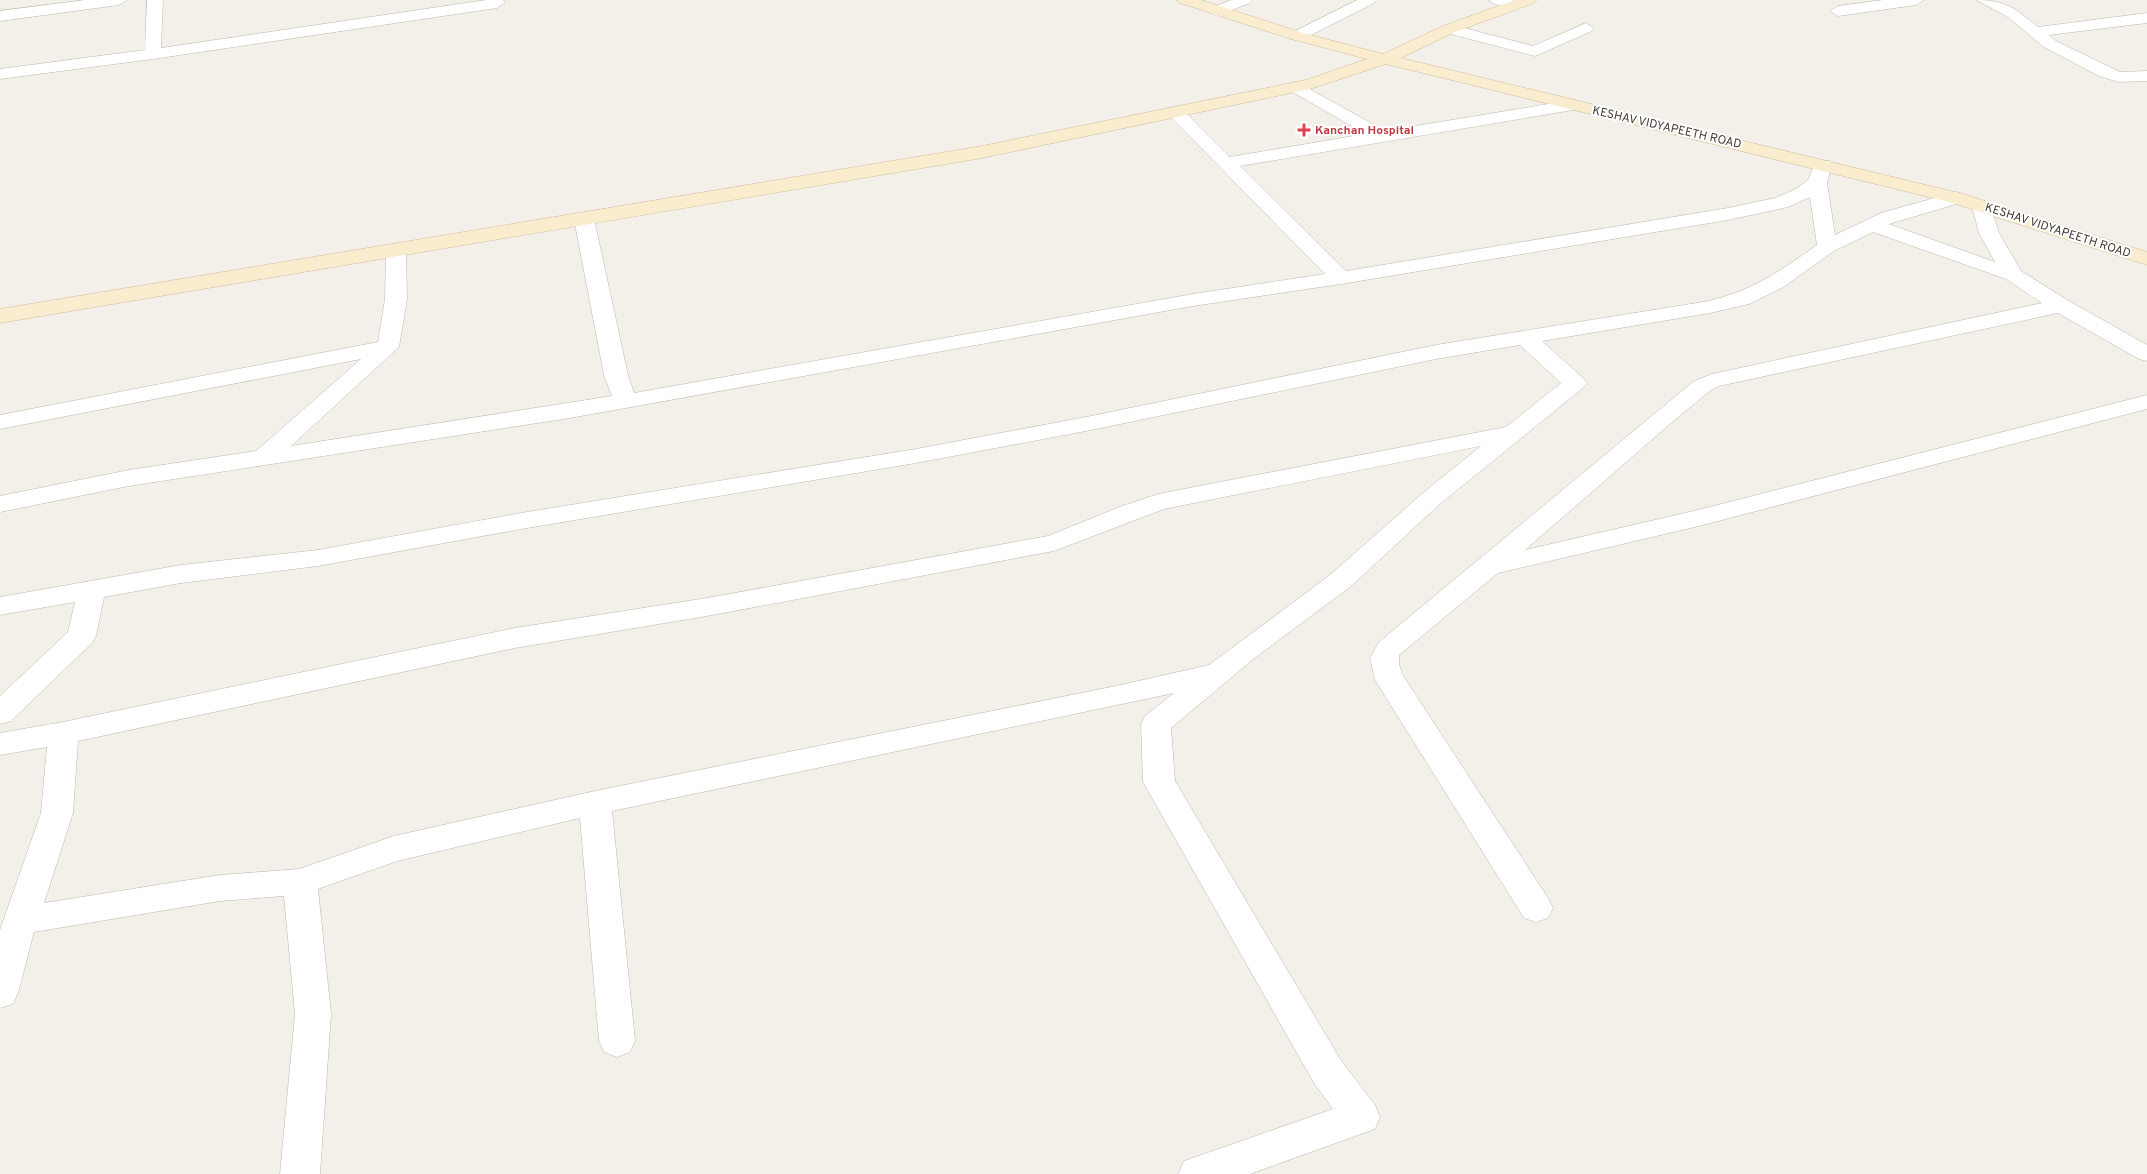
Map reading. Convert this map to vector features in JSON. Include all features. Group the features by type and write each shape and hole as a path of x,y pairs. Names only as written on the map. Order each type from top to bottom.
{"street":[{"path":"0,16 119,0"},
{"path":"153,54 155,0"},
{"name":"KESHAV VIDYAPEETH ROAD","path":"1185,0 1297,36 1573,105 1820,174 1956,198 2147,259"},
{"path":"1216,11 1245,0"},
{"path":"1297,36 1369,0"},
{"path":"1839,29 1838,5 1916,0"},
{"path":"1984,0 2013,14 2050,44 2105,72 2118,77 2147,76"},
{"path":"0,316 982,152 1176,113 1297,86 1385,59 1513,2"},
{"path":"0,74 153,54 439,6 497,3"},
{"path":"2034,32 2145,19"},
{"path":"1449,29 1535,51 1586,28"},
{"path":"1297,86 1382,137"},
{"path":"1226,163 1573,105"},
{"path":"1176,113 1340,278"},
{"path":"1820,174 1827,247"},
{"path":"0,504 129,478 570,411 1193,300 1340,278 1409,265 1737,212 1781,203 1803,194 1820,174"},
{"path":"0,606 180,574 318,558 527,520 916,456 1091,423 1436,352 1710,307 1741,298 1775,284 1827,247 1888,217 1956,198"},
{"path":"1982,206 1989,233 2012,275"},
{"path":"584,219 616,375 625,401"},
{"path":"1873,225 2012,275 2061,306 2147,354"},
{"path":"264,457 388,347 393,330 397,300 396,250"},
{"path":"1536,908 1390,680 1384,666 1385,654 1395,642 1626,447 1702,386 1712,381 2061,306"},
{"path":"2119,338 2147,329"},
{"path":"1198,1174 1361,1117 1326,1072 1159,782 1156,724 1218,672 1340,581 1432,498 1575,383 1524,337"},
{"path":"0,422 388,347"},
{"path":"1486,567 1681,523 2147,402"},
{"path":"0,744 63,733 515,638 708,607 1054,543 1085,532 1130,510 1158,502 1512,433"},
{"path":"0,713 82,636 91,590"},
{"path":"21,920 220,888 300,882 394,849 595,803 1116,696 1218,672"},
{"path":"0,993 5,957 21,920 57,813 63,733"},
{"path":"595,803 617,1041"},
{"path":"300,882 313,1014 300,1174"}],"place":[{"name":"Kanchan Hospital","path":"1304,130"}]}
